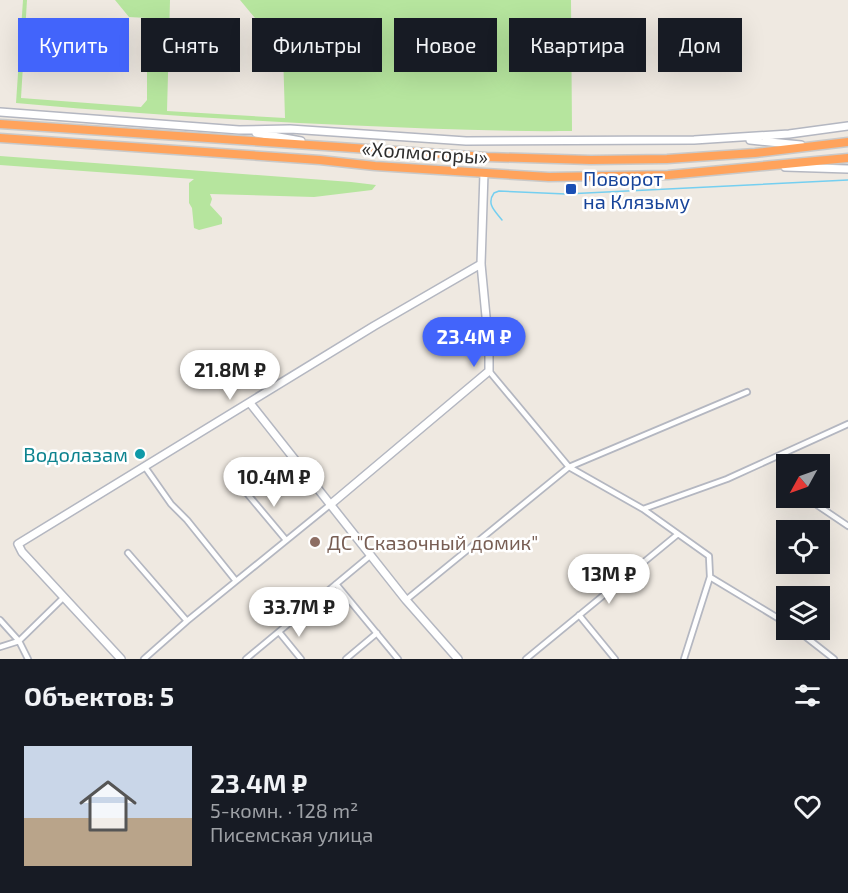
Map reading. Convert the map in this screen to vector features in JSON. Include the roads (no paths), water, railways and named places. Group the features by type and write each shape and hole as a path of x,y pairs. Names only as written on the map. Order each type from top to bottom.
{"highway":[{"name":"«Холмогоры»","path":"0,124 487,157 591,160 667,159 755,153 848,142"},
{"name":"«Холмогоры»","path":"0,138 549,177 628,176 774,166 848,158"}],"street":[{"path":"0,112 239,129 290,129 466,141 661,141 789,134 848,126"},
{"path":"239,129 331,147"},
{"path":"729,138 813,146"},
{"path":"774,166 848,169"},
{"path":"484,173 481,264 489,371 569,467 643,509 710,556 710,577 684,659"},
{"path":"121,659 63,598 22,552 18,544 481,264"},
{"path":"144,659 489,371"},
{"path":"406,600 569,467 747,392"},
{"path":"249,404 406,600 458,659"},
{"path":"643,509 726,479 848,424"},
{"path":"145,467 171,504 187,520 236,581"},
{"path":"244,491 286,540"},
{"path":"820,508 848,526"},
{"path":"526,659 678,534"},
{"path":"128,552 187,621"},
{"path":"246,659 371,555"},
{"path":"710,577 776,617"},
{"path":"336,584 398,659"},
{"path":"0,647 19,641 63,598"},
{"path":"579,615 615,659"},
{"path":"0,620 19,641 28,659"},
{"path":"279,632 301,659"},
{"path":"346,659 377,633"},
{"path":"810,640 832,658"}],"waterway":[{"path":"502,220 491,204 494,193 499,191 566,194 848,180"}],"place":[{"name":"Поворот на Клязьму","path":"571,189"},
{"name":"Водолазам","path":"140,454"},
{"name":"ДС \"Сказочный домик\"","path":"315,542"}]}
